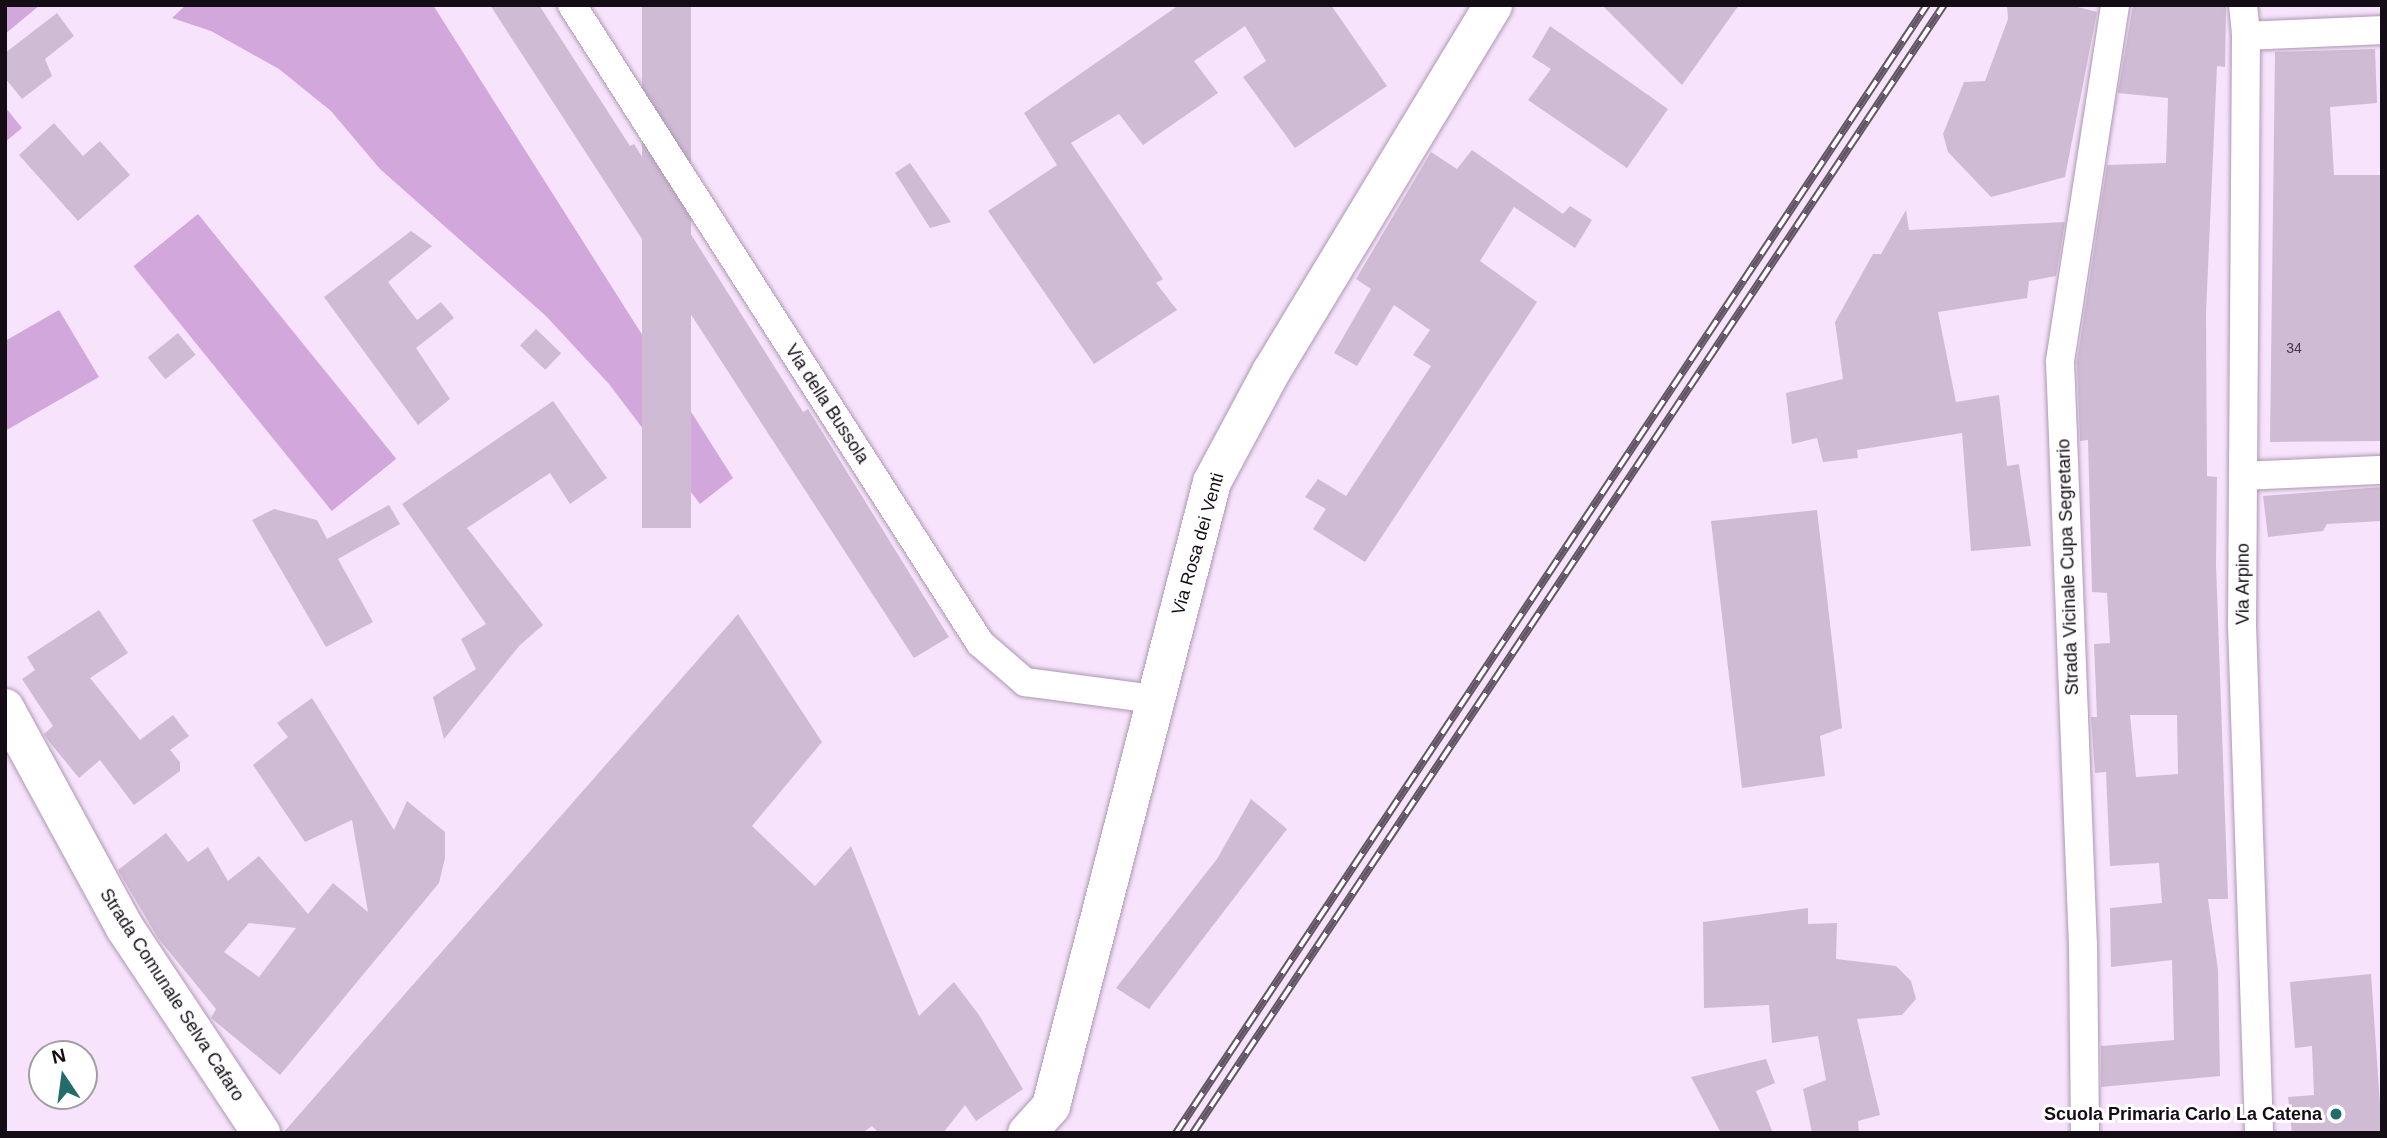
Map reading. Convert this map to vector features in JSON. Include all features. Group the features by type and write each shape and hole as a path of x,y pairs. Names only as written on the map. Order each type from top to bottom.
{"street":[{"name":"Via della Bussola","path":"572,5 980,643 1025,682 1155,699"},
{"name":"Via Rosa dei Venti","path":"1027,1133 1051,1106 1212,482 1271,372 1493,5"},
{"name":"Strada Vicinale Cupa Segretario","path":"2085,1133 2083,946 2060,361 2115,5"},
{"name":"Via Arpino","path":"2243,5 2246,36 2242,625 2259,1133"},
{"path":"2246,36 2382,30"},
{"path":"2243,476 2382,470"},
{"name":"Strada Comunale Selva Cafaro","path":"5,708 125,928 261,1133"}],"shaded area":[{"path":"5,5 40,5 5,34"},
{"path":"186,5 433,5 733,478 700,504 609,384 546,316 380,169 331,111 279,69 211,31 172,18"},
{"path":"5,107 22,128 5,142"},
{"path":"198,214 396,459 332,511 133,266"},
{"path":"59,310 99,377 5,431 5,341"}],"building":[{"path":"490,5 539,5 630,146 634,144 803,412 808,409 949,637 914,658"},
{"path":"642,5 691,5 691,528 642,528"},
{"path":"1179,5 1331,5 1387,86 1295,148 1243,77 1266,61 1245,26 1194,61 1218,93 1143,145 1119,114 1071,143 1163,279 1156,283 1177,310 1094,364 988,211 1057,165 1024,113"},
{"path":"1602,5 1739,5 1682,85"},
{"path":"2007,5 2070,5 2097,12 2065,177 1991,197 1948,152 1943,134 1964,82 1985,81 2008,19"},
{"path":"2133,5 2226,5 2225,67 2217,66 2206,313 2207,476 2217,477 2216,564 2228,899 2208,899 2218,970 2220,1076 2101,1087 2101,1046 2174,1040 2172,960 2111,967 2110,908 2162,903 2159,863 2110,866 2106,772 2095,773 2091,717 2097,717 2094,644 2110,643 2107,593 2092,592 2088,440 2080,441 2077,362 2107,165 2166,163 2168,98 2118,93","holes":["2130,715 2177,715 2178,774 2136,777"]},
{"path":"57,13 74,36 45,59 52,76 22,99 5,78 5,53"},
{"path":"1550,26 1668,109 1627,168 1528,100 1551,69 1532,57"},
{"path":"2375,49 2377,103 2330,107 2334,175 2382,175 2382,441 2270,442 2275,52"},
{"path":"54,123 83,156 100,141 130,175 78,221 19,155"},
{"path":"1472,150 1563,214 1570,206 1592,220 1575,248 1514,207 1480,261 1537,302 1365,562 1313,529 1326,509 1305,497 1318,479 1346,496 1431,366 1413,355 1430,330 1394,305 1357,366 1334,353 1371,289 1356,279 1431,152 1457,169"},
{"path":"910,163 951,222 930,228 895,173"},
{"path":"1906,210 1909,230 2065,222 2056,276 2029,281 2027,298 1938,312 1956,402 1999,395 2007,466 2019,464 2031,546 1971,551 1962,433 1857,450 1858,458 1823,462 1817,438 1792,444 1786,393 1843,379 1835,322 1873,254 1881,254"},
{"path":"411,231 432,246 388,282 417,320 441,302 454,318 416,348 450,399 418,425 324,297"},
{"path":"536,329 561,353 545,370 520,346"},
{"path":"178,333 196,355 165,379 148,358"},
{"path":"553,401 607,478 570,504 550,473 467,528 543,625 520,645 444,739 433,697 476,669 461,639 486,624 402,504"},
{"path":"2382,487 2382,521 2327,524 2323,531 2268,537 2263,496"},
{"path":"389,505 400,524 338,559 373,622 326,647 252,520 274,509 317,520 327,539"},
{"path":"1817,510 1842,728 1820,736 1825,776 1742,788 1711,521"},
{"path":"99,610 128,653 90,678 140,740 173,715 189,736 170,750 180,762 180,771 134,805 100,760 79,778 44,734 53,726 22,679 35,670 27,657"},
{"path":"738,614 822,742 752,826 815,886 851,846 919,1016 954,982 979,1015 1023,1089 976,1121 965,1105 943,1133 879,1133 872,1126 862,1133 283,1133"},
{"path":"312,698 394,830 407,801 445,832 445,858 439,883 280,1075 211,1018 216,1009 158,938 118,870 166,833 188,862 208,847 228,881 259,856 308,914 333,883 368,912 352,820 305,842 253,765 288,737 277,723","holes":["249,923 296,928 259,977 224,952"]},
{"path":"1251,799 1287,829 1149,1009 1116,988 1217,859"},
{"path":"1808,908 1808,924 1837,923 1836,959 1896,966 1911,981 1916,999 1902,1015 1857,1019 1880,1115 1858,1121 1859,1133 1812,1133 1803,1089 1826,1080 1818,1036 1772,1043 1769,1005 1704,1008 1703,922"},
{"path":"2371,974 2382,1133 2292,1133 2288,1097 2314,1095 2312,1046 2295,1048 2290,982"},
{"path":"1766,1059 1775,1083 1756,1091 1773,1133 1721,1133 1691,1077"}],"railway":[{"path":"1176,1133 1927,5"},
{"path":"1193,1133 1944,5"}],"place":[{"name":"Scuola Primaria Carlo La Catena","path":"2336,1114"}]}
